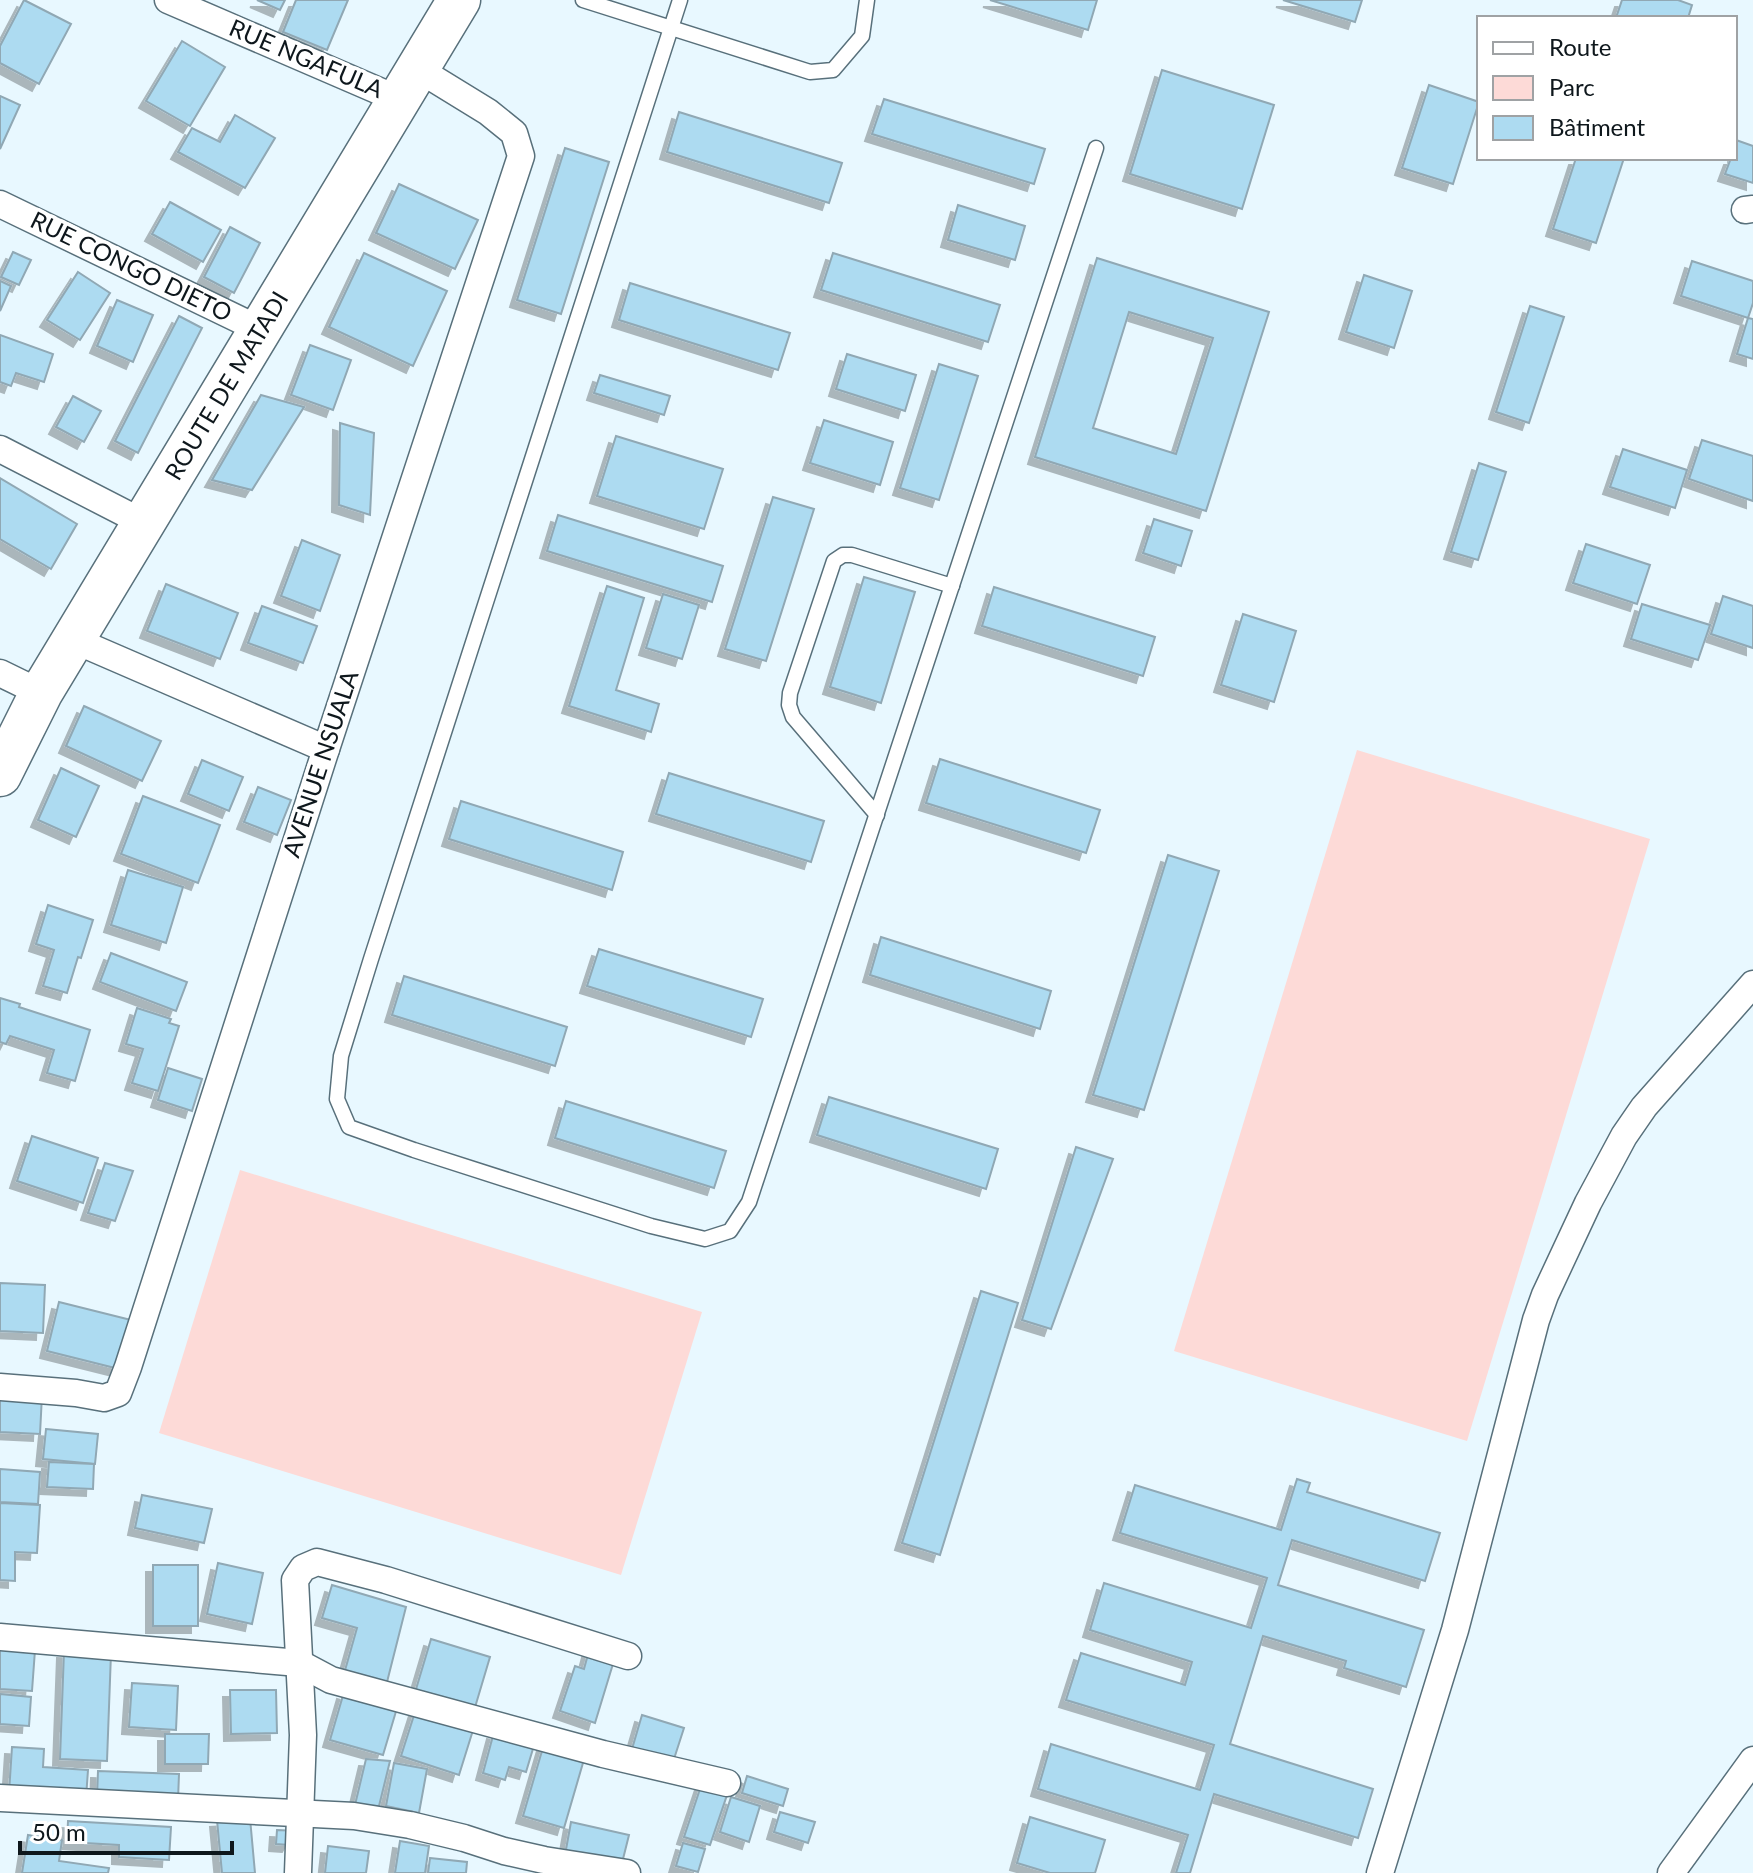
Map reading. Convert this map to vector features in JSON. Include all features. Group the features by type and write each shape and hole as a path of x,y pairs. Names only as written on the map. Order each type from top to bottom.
{"main road":[{"name":"ROUTE DE MATADI","path":"0,775 41,693 459,0"}],"street":[{"name":"RUE NGAFULA","path":"168,0 409,84"},
{"name":"AVENUE NSUALA","path":"0,1387 104,1398 118,1393 521,156 514,133 488,112 409,84"},
{"name":"RUE CONGO DIETO","path":"0,204 261,330"},
{"path":"0,449 144,523"},
{"path":"74,640 326,749"},
{"path":"0,673 41,693"},
{"path":"1380,1873 1455,1630 1545,1295 1588,1203 1624,1136 1644,1107 1753,984"},
{"path":"298,1873 303,1735 295,1580 303,1568 317,1562 386,1580 628,1656"},
{"path":"0,1637 299,1663 331,1680 603,1754 727,1783"},
{"path":"1671,1873 1753,1760"},
{"path":"0,1798 354,1816 410,1825 504,1851 627,1873"}],"lane":[{"path":"583,0 810,72 833,70 862,36 867,0"},
{"path":"680,0 341,1056 337,1099 349,1127 651,1226 705,1239 730,1231 749,1202 1096,148"},
{"path":"877,815 793,717 789,705 790,693 834,561 843,555 852,555 952,586"}],"green space":[{"path":"1357,750 1650,839 1467,1441 1174,1351"},
{"path":"240,1170 702,1312 621,1575 159,1433"}],"building":[{"path":"24,0 71,24 39,84 0,63 0,46"},
{"path":"257,0 285,0 280,10"},
{"path":"296,0 348,0 327,50 283,32"},
{"path":"990,0 1097,0 1088,30"},
{"path":"1283,0 1362,0 1355,22"},
{"path":"1622,0 1678,0 1692,5 1689,16 1617,16"},
{"path":"182,41 225,67 190,126 146,101"},
{"path":"1162,70 1274,105 1242,209 1130,174"},
{"path":"1429,85 1477,101 1453,184 1402,168"},
{"path":"0,96 20,105 0,149"},
{"path":"884,99 1045,149 1034,184 872,134"},
{"path":"679,112 842,163 829,203 667,152"},
{"path":"235,115 275,138 245,188 178,152 192,128 220,142"},
{"path":"1737,140 1753,146 1753,183 1725,174 1730,160 1737,160"},
{"path":"565,148 609,162 561,314 517,300"},
{"path":"1575,160 1623,160 1596,243 1553,229"},
{"path":"399,184 478,220 455,269 376,233"},
{"path":"170,202 221,230 203,262 152,234"},
{"path":"958,205 1025,226 1015,260 948,240"},
{"path":"230,227 260,243 234,293 204,277"},
{"path":"13,252 31,260 19,285 1,277"},
{"path":"364,253 447,291 413,366 329,327"},
{"path":"833,253 1000,305 988,342 821,290"},
{"path":"1097,258 1269,312 1206,511 1035,457","holes":["1129,312 1213,338 1176,454 1093,428"]},
{"path":"1692,261 1753,281 1753,303 1748,318 1681,296"},
{"path":"78,272 110,293 80,340 47,320"},
{"path":"1364,275 1412,291 1394,348 1346,332"},
{"path":"0,281 11,286 0,311"},
{"path":"630,283 790,333 778,370 619,320"},
{"path":"117,300 153,315 133,362 97,346"},
{"path":"1530,306 1564,317 1529,423 1496,412"},
{"path":"179,316 202,328 138,453 115,441"},
{"path":"1748,318 1753,319 1753,359 1737,354"},
{"path":"0,335 53,354 44,382 16,373 11,386 0,382"},
{"path":"310,345 351,360 333,410 291,395"},
{"path":"847,354 916,375 905,411 836,389"},
{"path":"939,364 978,376 939,500 900,488"},
{"path":"600,375 670,396 664,415 594,393"},
{"path":"261,395 304,407 252,490 212,480"},
{"path":"73,396 101,411 84,442 56,427"},
{"path":"824,420 893,442 880,485 810,463"},
{"path":"340,423 374,433 370,515 339,505"},
{"path":"616,436 723,469 704,529 597,496"},
{"path":"1702,440 1753,456 1753,501 1689,479"},
{"path":"1623,449 1687,470 1675,508 1610,487"},
{"path":"1479,463 1506,472 1478,560 1451,552"},
{"path":"0,478 77,524 51,569 0,539"},
{"path":"773,497 814,509 766,661 725,649"},
{"path":"558,515 723,566 712,602 547,551"},
{"path":"1154,519 1192,531 1181,566 1143,553"},
{"path":"302,540 340,555 320,611 281,596"},
{"path":"1586,544 1650,565 1637,604 1573,583"},
{"path":"864,577 915,592 881,703 830,687"},
{"path":"166,584 238,613 220,659 147,631"},
{"path":"607,586 644,598 616,690 659,704 651,732 569,706"},
{"path":"994,587 1155,637 1143,676 982,626"},
{"path":"663,594 699,605 682,659 646,648"},
{"path":"1723,596 1753,606 1753,648 1711,634"},
{"path":"1642,604 1710,625 1698,660 1631,639"},
{"path":"262,606 317,626 303,663 248,643"},
{"path":"1243,614 1296,631 1274,702 1221,685"},
{"path":"84,706 161,741 142,781 66,746"},
{"path":"940,759 1100,810 1086,853 926,803"},
{"path":"202,760 243,777 229,811 188,794"},
{"path":"61,768 99,786 76,837 38,820"},
{"path":"669,773 824,821 811,862 656,814"},
{"path":"258,787 291,800 277,835 244,822"},
{"path":"143,796 220,825 198,883 121,854"},
{"path":"461,801 623,852 612,890 449,839"},
{"path":"1168,855 1219,871 1144,1110 1093,1095"},
{"path":"128,870 183,887 166,943 111,925"},
{"path":"48,905 93,920 67,993 43,986 54,950 36,944"},
{"path":"881,937 1051,991 1040,1029 870,975"},
{"path":"599,949 763,999 751,1037 587,986"},
{"path":"111,953 187,982 176,1011 100,982"},
{"path":"404,976 567,1027 555,1066 392,1015"},
{"path":"0,998 90,1030 75,1081 47,1073 54,1050 10,1036 6,1044 0,1042"},
{"path":"137,1008 171,1019 169,1023 179,1026 158,1091 132,1083 143,1049 126,1044"},
{"path":"168,1068 202,1079 192,1111 158,1100"},
{"path":"829,1097 998,1149 986,1189 817,1135"},
{"path":"566,1101 726,1151 714,1188 555,1138"},
{"path":"32,1136 98,1158 83,1203 17,1181"},
{"path":"1076,1147 1113,1159 1051,1329 1022,1320"},
{"path":"105,1163 133,1171 115,1221 88,1213"},
{"path":"0,1283 45,1285 43,1333 0,1331"},
{"path":"981,1291 1018,1303 940,1555 902,1543"},
{"path":"59,1302 131,1320 119,1369 47,1351"},
{"path":"0,1393 42,1395 40,1434 0,1432"},
{"path":"46,1429 98,1434 95,1464 43,1459"},
{"path":"49,1462 94,1464 93,1489 47,1487"},
{"path":"0,1469 40,1472 38,1504 0,1502"},
{"path":"1297,1479 1310,1483 1307,1492 1440,1533 1425,1581 1292,1540 1278,1585 1424,1630 1406,1687 1344,1668 1346,1661 1263,1636 1230,1744 1373,1789 1358,1838 1214,1794 1190,1873 1176,1873 1188,1835 1038,1789 1051,1744 1200,1790 1214,1745 1066,1700 1081,1653 1185,1685 1192,1662 1090,1630 1104,1583 1251,1628 1267,1578 1120,1533 1135,1485 1281,1530"},
{"path":"142,1495 212,1509 204,1543 135,1528"},
{"path":"0,1503 40,1505 37,1553 15,1552 15,1581 0,1580"},
{"path":"218,1563 263,1573 252,1624 207,1614"},
{"path":"153,1565 198,1565 198,1626 153,1626"},
{"path":"332,1585 406,1607 386,1686 344,1674 357,1628 322,1618"},
{"path":"431,1639 490,1657 473,1714 414,1696"},
{"path":"0,1647 35,1650 32,1691 0,1689"},
{"path":"590,1647 616,1654 595,1723 560,1711 575,1666 584,1669"},
{"path":"64,1651 111,1653 107,1761 60,1759"},
{"path":"132,1683 178,1686 176,1730 129,1727"},
{"path":"230,1690 276,1690 277,1733 231,1734"},
{"path":"344,1692 397,1708 383,1755 330,1740"},
{"path":"0,1694 31,1697 29,1726 0,1724"},
{"path":"416,1709 474,1727 459,1775 401,1756"},
{"path":"642,1715 684,1728 673,1762 632,1749"},
{"path":"494,1732 535,1742 526,1772 509,1767 505,1780 483,1773"},
{"path":"165,1734 209,1734 208,1764 165,1764"},
{"path":"544,1744 585,1756 564,1828 523,1816"},
{"path":"12,1747 44,1749 43,1767 88,1770 86,1798 9,1793"},
{"path":"366,1759 390,1761 379,1806 355,1805"},
{"path":"394,1763 427,1769 419,1813 386,1806"},
{"path":"98,1771 179,1774 178,1800 97,1797"},
{"path":"747,1776 788,1789 783,1806 742,1793"},
{"path":"702,1783 728,1792 710,1845 684,1837"},
{"path":"731,1797 760,1806 749,1842 720,1832"},
{"path":"780,1812 815,1822 808,1843 774,1832"},
{"path":"1030,1817 1105,1840 1095,1873 1050,1873 1017,1863"},
{"path":"250,1818 255,1873 222,1873 217,1820"},
{"path":"68,1821 171,1827 169,1860 119,1857 119,1845 67,1842"},
{"path":"571,1822 629,1835 621,1867 565,1855"},
{"path":"277,1830 297,1831 289,1845 276,1844"},
{"path":"28,1835 62,1840 59,1861 109,1868 108,1873 22,1873"},
{"path":"400,1841 429,1846 425,1873 395,1873"},
{"path":"683,1843 705,1849 698,1872 676,1866"},
{"path":"328,1846 369,1851 366,1873 325,1873"},
{"path":"430,1858 467,1862 466,1873 428,1873"}]}
